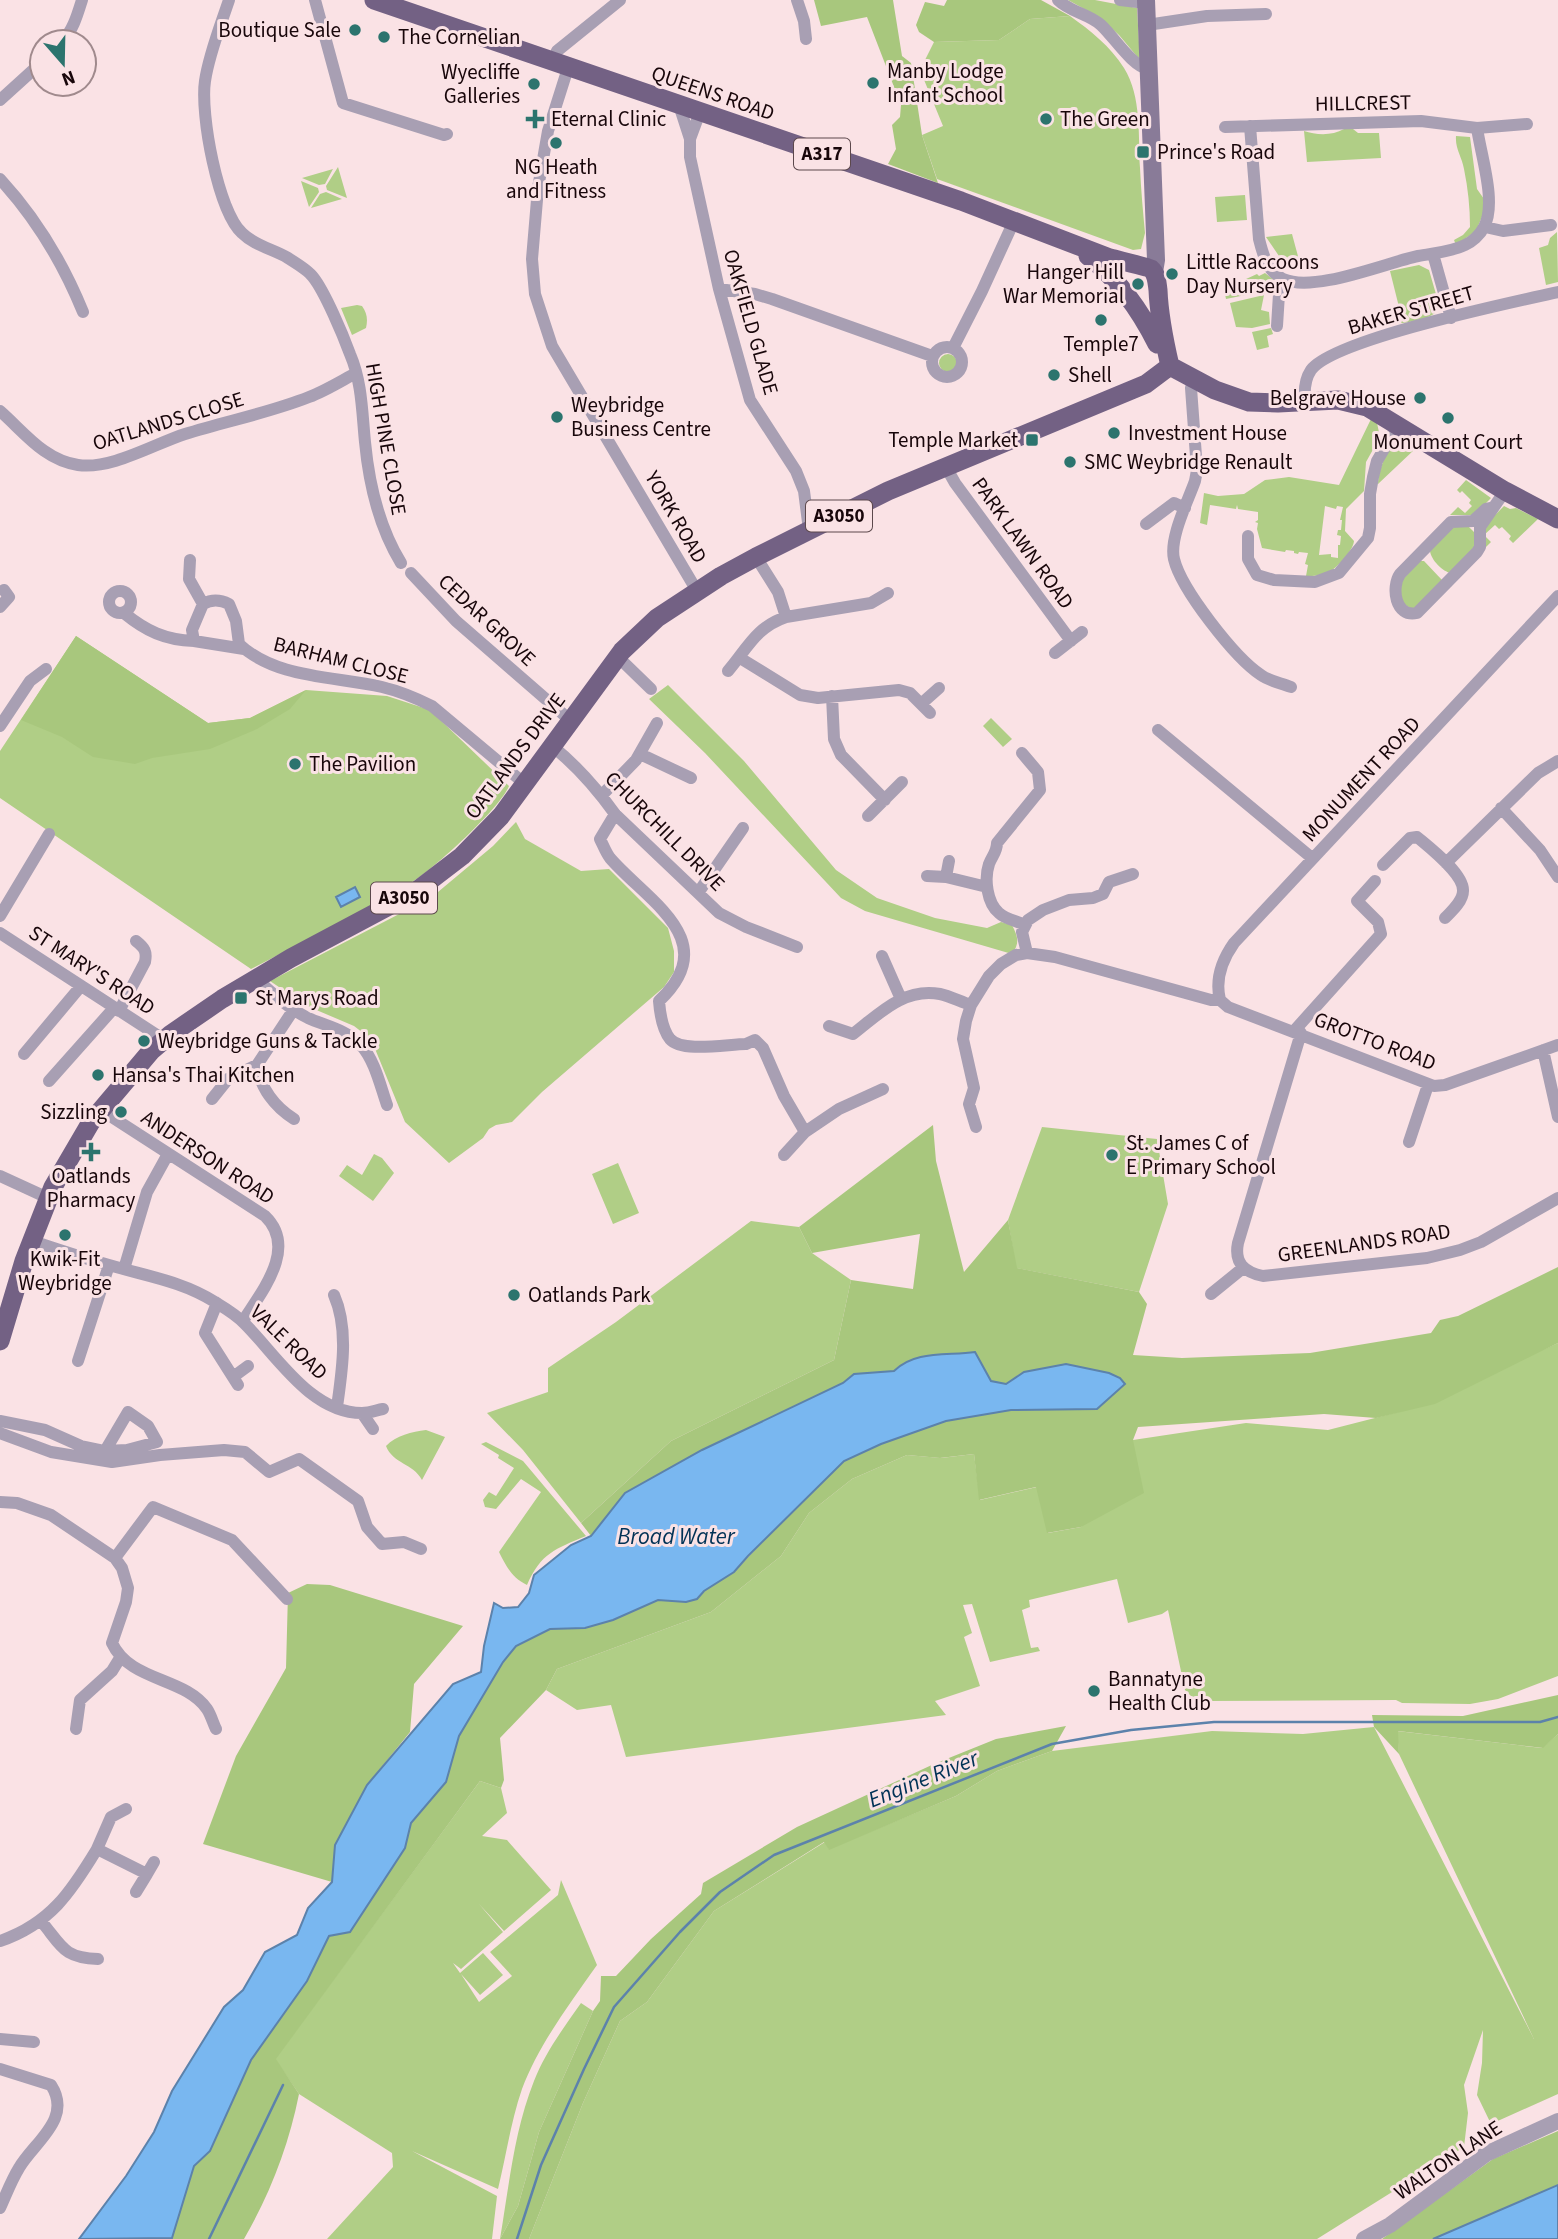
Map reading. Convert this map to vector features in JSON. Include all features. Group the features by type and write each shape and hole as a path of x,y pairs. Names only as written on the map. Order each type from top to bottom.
{"main road":[{"name":"QUEENS ROAD","path":"374,0 1014,220 1074,246 1149,269"},
{"path":"1132,302 1146,298 1149,269 1146,2"},
{"name":"QUEENS ROAD","path":"1074,246 1097,263 1132,302 1145,319 1170,366"},
{"path":"1119,286 1124,272 1149,269"},
{"path":"1149,269 1170,366 1225,395 1249,402 1265,404 1338,400 1367,407 1505,491 1558,519"},
{"name":"OATLANDS DRIVE","path":"0,1341 48,1198 75,1147 117,1089 163,1039 256,978 374,915 432,879 462,856 488,831 526,784 630,642 657,618 756,557 818,526 946,467 1146,384 1170,366"}],"street":[{"path":"72,28 82,0"},
{"name":"HIGH PINE CLOSE","path":"229,0 208,66 204,95 209,139 225,206 240,232 259,246 287,257 313,276 351,354 368,466 384,534 401,563"},
{"path":"315,0 343,103 447,134"},
{"name":"YORK ROAD","path":"620,0 557,51 560,65 538,188 532,260 535,294 552,346 697,591"},
{"path":"797,0 806,39"},
{"path":"1058,0 1098,22 1133,62 1148,69"},
{"path":"1120,0 1146,2"},
{"path":"1147,25 1207,16 1266,14"},
{"path":"0,100 28,75"},
{"name":"OAKFIELD GLADE","path":"680,105 690,139 690,158 719,289 750,400 796,471 804,491 805,504 818,526"},
{"name":"OAKFIELD GLADE","path":"690,139 700,112"},
{"name":"HILLCREST","path":"1225,127 1421,121 1477,128 1520,129"},
{"path":"1250,126 1259,239 1264,257 1270,268 1284,279 1303,283 1433,254 1466,245 1478,236 1485,226 1491,196 1481,158 1477,128"},
{"path":"0,179 17,197 43,234 69,277 83,312"},
{"path":"953,348 1014,220"},
{"path":"1485,226 1503,231 1550,225"},
{"path":"1433,254 1451,318"},
{"path":"1277,327 1279,294 1284,279"},
{"path":"719,289 755,294 932,356"},
{"name":"BAKER STREET","path":"1305,401 1304,386 1310,371 1335,353 1451,318 1558,292"},
{"path":"939,348 953,348 962,359 960,369 953,376 942,377 934,371 932,356 939,348"},
{"name":"OATLANDS CLOSE","path":"0,411 26,437 51,456 65,462 91,466 297,402 356,373"},
{"path":"1194,379 1191,388 1195,481 1173,545 1174,559 1194,598 1227,642 1262,676 1291,687"},
{"path":"1248,536 1248,559 1257,575 1274,580 1315,582 1339,573 1368,538 1370,494 1377,461 1398,425"},
{"name":"PARK LAWN ROAD","path":"946,467 1071,641"},
{"path":"1492,508 1486,509 1472,520 1451,522 1400,574 1394,589 1396,601 1404,611 1411,615 1417,613 1477,552 1480,547 1480,527 1505,491"},
{"path":"1146,524 1174,503 1185,508"},
{"path":"805,504 818,526"},
{"path":"756,557 778,592 786,617"},
{"path":"190,560 189,579 204,604 192,630 194,641"},
{"name":"CEDAR GROVE","path":"411,573 456,621 571,721"},
{"path":"0,607 8,602 9,597 4,590"},
{"path":"728,671 755,634 773,621 871,603 888,593"},
{"name":"MONUMENT ROAD","path":"1220,1000 1218,983 1222,962 1228,951 1274,898 1558,596"},
{"name":"BARHAM CLOSE","path":"204,604 221,600 229,604 236,621 237,641 244,650 258,659 286,670 377,686 432,706 526,784"},
{"path":"124,612 140,626 174,640 244,650"},
{"path":"1055,653 1082,632"},
{"path":"618,657 650,689"},
{"path":"740,658 800,695 832,696 899,690 909,693 926,709 939,688"},
{"path":"0,726 30,681 46,668"},
{"path":"832,696 834,739 841,755 885,800"},
{"path":"601,795 624,774 640,754 657,723"},
{"path":"1158,730 1312,858"},
{"name":"CHURCHILL DRIVE","path":"552,746 569,760 615,814 719,913 797,947"},
{"path":"1022,752 1038,772 1040,790 1038,796 998,843 997,852 989,865 988,887 990,900 999,913 1025,925"},
{"path":"640,754 691,778"},
{"path":"1446,863 1538,773 1558,761"},
{"path":"868,816 902,782"},
{"path":"1501,808 1540,850 1558,877"},
{"path":"615,814 600,839 608,857 640,886 677,926 683,948 682,972 671,990 659,1002 662,1021 670,1040 685,1047 746,1044 755,1040 763,1048 784,1096 805,1132"},
{"path":"698,893 743,828"},
{"path":"0,916 49,834"},
{"path":"1383,865 1409,838 1418,837 1446,863 1462,883 1464,894 1445,918"},
{"path":"946,877 950,861"},
{"path":"976,1127 969,1104 974,1088 963,1039 971,1005 989,976 1001,964 1016,955 1027,953 1022,932 1028,920 1043,910 1069,900 1093,898 1103,894 1109,882 1133,874"},
{"path":"927,876 946,877 988,887"},
{"path":"1211,1294 1243,1268 1237,1258 1238,1242 1298,1032 1381,934 1378,922 1357,901 1375,881"},
{"name":"ST MARY'S ROAD","path":"0,933 163,1039"},
{"path":"49,1081 117,1009 145,962 144,947 136,941"},
{"name":"GROTTO ROAD","path":"1027,953 1055,957 1211,1000 1220,1000 1228,1007 1298,1032 1427,1085 1445,1085 1558,1045"},
{"path":"882,956 901,999"},
{"path":"256,978 274,995 306,1017 347,1033 361,1045 372,1062 387,1105"},
{"path":"24,1055 82,986"},
{"path":"830,1026 853,1034 901,999 921,993 940,994 971,1005"},
{"path":"212,1099 228,1079 257,1065 294,1009"},
{"path":"1543,1050 1558,1117"},
{"path":"257,1065 259,1079 280,1110 294,1119"},
{"path":"1409,1142 1427,1085"},
{"path":"785,1155 805,1132 839,1109 883,1089"},
{"name":"ANDERSON ROAD","path":"101,1110 272,1223 278,1235 278,1259 243,1321"},
{"path":"124,1269 147,1192 168,1154"},
{"path":"0,1176 48,1198"},
{"name":"GREENLANDS ROAD","path":"1243,1268 1263,1276 1427,1258 1481,1242 1558,1198"},
{"name":"VALE ROAD","path":"32,1241 194,1290 243,1321 308,1391 337,1407 362,1413 383,1409"},
{"path":"78,1361 109,1265"},
{"path":"334,1295 340,1309 343,1358 337,1407"},
{"path":"217,1303 205,1333 235,1381 248,1366"},
{"path":"362,1413 373,1429"},
{"path":"0,1421 45,1430 81,1446 105,1451"},
{"path":"0,1433 51,1452 112,1462 224,1450 245,1452 269,1472 299,1459 358,1501 367,1527 382,1544 404,1542 421,1549"},
{"path":"0,1502 17,1503 51,1515 115,1558 122,1568 128,1588 112,1643 120,1658 190,1694 207,1709 216,1729"},
{"path":"115,1558 153,1507 232,1540 287,1599"},
{"path":"76,1729 80,1700 111,1671 120,1658"},
{"path":"0,1941 21,1934 58,1906 76,1884 97,1849 111,1817 126,1809"},
{"path":"97,1849 147,1874"},
{"path":"136,1892 154,1862"},
{"path":"41,1921 75,1958 98,1959"},
{"path":"0,2039 34,2042"},
{"path":"0,2069 51,2085 58,2107 48,2133 20,2166 0,2208"},
{"name":"WALTON LANE","path":"1363,2239 1390,2225 1486,2154 1558,2120"}],"green space":[{"path":"814,0 893,0 902,56 911,63 922,135 938,183 888,164 896,149 892,125 900,117 901,105 867,17 821,26"},
{"path":"947,0 1041,0 1070,16 1030,19 999,40 934,42 919,32 916,25 925,2 944,6"},
{"path":"1068,0 1095,0 1137,8 1140,60 1099,17"},
{"name":"The Green","path":"1070,16 1093,33 1113,53 1124,68 1134,91 1145,233 1141,249 1133,250 937,179 922,135 943,126 920,70 934,42 999,40 1030,19"},
{"path":"1353,129 1358,133 1379,133 1381,158 1307,162 1304,131 1324,134"},
{"path":"1456,136 1470,137 1477,189 1484,199 1484,212 1476,231 1456,245 1454,240 1470,227 1467,183"},
{"path":"338,167 347,198 327,190 326,186"},
{"path":"333,169 325,184 319,185 302,178"},
{"path":"301,181 318,188 319,192 309,207"},
{"path":"326,192 342,199 311,208 320,194"},
{"path":"1245,195 1247,220 1217,222 1215,197"},
{"path":"1557,232 1558,282 1546,285 1539,248 1548,245 1550,238"},
{"path":"1292,234 1302,271 1281,259 1266,237"},
{"path":"1419,265 1429,270 1440,308 1425,318 1393,324 1402,319 1390,271"},
{"path":"1265,273 1274,280 1274,291 1266,289 1226,299 1224,289"},
{"path":"1264,295 1261,310 1269,312 1270,324 1252,328 1236,327 1230,303"},
{"path":"362,306 365,311 367,325 352,335 341,308"},
{"path":"1271,328 1273,334 1267,336 1269,347 1257,350 1252,332"},
{"path":"948,354 956,359 957,363 952,371 948,372 940,367 939,363 944,355"},
{"path":"1371,419 1377,423 1380,437 1366,462 1364,491 1346,509 1345,531 1354,541 1353,545 1341,563 1324,574 1306,576 1308,553 1262,548 1258,523 1255,522 1258,520 1258,512 1238,509 1237,505 1236,509 1210,505 1207,525 1200,523 1204,493 1218,496 1244,494 1265,480 1289,477 1339,485","holes":["1325,506 1336,509 1337,506 1343,507 1341,530 1338,530 1337,535 1341,536 1338,558 1331,557 1331,554 1319,555"]},
{"path":"1401,440 1415,449 1378,484 1384,459 1391,448"},
{"path":"1466,480 1491,498 1474,515 1450,515 1458,507 1465,513 1472,506 1469,503 1471,500 1457,490"},
{"path":"1504,506 1516,508 1538,519 1513,543 1509,539 1511,536 1502,527 1499,529 1495,525 1484,535 1491,542 1483,550 1484,530 1487,523"},
{"path":"1467,525 1474,532 1476,545 1451,573 1448,572 1435,562 1430,551 1453,527"},
{"path":"1420,561 1424,561 1442,580 1415,611 1399,601 1399,583"},
{"path":"76,636 208,723 250,718 306,690 387,696 430,710 509,786 480,823 422,875 409,884 386,888 378,903 251,969 0,798 0,751"},
{"path":"76,636 208,723 250,718 306,690 290,709 257,729 210,749 152,758 135,764 93,757 62,737 21,720"},
{"path":"668,685 744,761 836,870 877,898 935,918 987,928 1001,922 1012,925 1017,940 1012,954 865,911 841,898 705,753 649,699"},
{"path":"991,718 1012,739 1003,747 983,726"},
{"path":"516,822 525,839 581,871 609,869 668,928 674,951 674,972 664,987 542,1092 512,1122 489,1129 483,1138 449,1163 405,1122 371,1039 354,1026 307,1006 270,981 432,897 493,846"},
{"path":"933,1125 936,1161 964,1272 1008,1220 1017,1268 1139,1292 1147,1304 1133,1355 1182,1358 1310,1353 1431,1333 1440,1320 1458,1316 1558,1267 1558,1343 1435,1404 1376,1418 1324,1414 1138,1427 1133,1440 1144,1493 1081,1527 1047,1533 1036,1487 979,1500 974,1454 940,1458 907,1455 852,1479 809,1513 781,1556 711,1612 557,1669 546,1690 500,1738 504,1780 501,1788 480,1781 276,2059 299,2094 278,2169 244,2239 171,2239 194,2166 210,2151 251,2060 307,1981 329,1936 405,1848 411,1823 446,1782 459,1736 503,1662 516,1646 550,1629 585,1628 613,1620 658,1600 686,1602 734,1572 809,1493 844,1461 881,1444 946,1421 1011,1410 1097,1409 1109,1373 1056,1366 1032,1371 1006,1384 991,1381 975,1352 921,1357 902,1364 894,1371 854,1374 843,1383 702,1450 625,1493 591,1536 581,1523 671,1441 834,1360 851,1280 913,1289 920,1234 812,1253 799,1227"},
{"path":"1042,1127 1157,1139 1168,1204 1139,1292 1016,1268 1008,1220"},
{"path":"374,1154 382,1158 394,1173 373,1201 339,1176 347,1165 362,1175"},
{"path":"618,1163 639,1213 613,1224 592,1174"},
{"path":"751,1221 799,1227 812,1253 851,1280 834,1360 671,1441 581,1523 523,1450 487,1413 548,1392 548,1368 616,1322"},
{"path":"1558,1343 1558,1676 1498,1699 1470,1704 1402,1703 1396,1700 1204,1701 1192,1697 1185,1690 1168,1610 1128,1623 1117,1579 1029,1600 1030,1607 1022,1610 1031,1648 1038,1647 1040,1651 990,1662 972,1604 963,1605 972,1633 964,1637 980,1686 935,1701 946,1715 626,1757 611,1705 577,1710 546,1690 557,1669 711,1612 781,1556 809,1513 852,1479 907,1455 941,1458 974,1454 980,1500 1037,1487 1048,1533 1081,1527 1133,1440 1246,1423 1328,1430 1410,1409"},
{"path":"426,1430 445,1437 422,1480 414,1470 393,1457 386,1446 399,1437"},
{"path":"486,1442 523,1461 586,1536 550,1553 532,1574 527,1585 513,1575 499,1552 541,1492 521,1479 496,1509 485,1507 483,1500 489,1492 496,1496 514,1468 481,1444"},
{"path":"307,1584 330,1585 463,1626 414,1684 410,1732 367,1785 335,1845 332,1882 203,1844 236,1756 286,1668 288,1593"},
{"path":"1558,1695 1558,1734 1543,1748 1398,1731 1399,1754 1374,1727 1372,1715 1463,1716"},
{"path":"1066,1726 1052,1751 997,1771 956,1796 829,1850 824,1842 714,1911 647,2002 620,2021 583,2103 529,2239 500,2239 518,2206 539,2132 593,2011 600,2001 601,1976 616,1976 651,1939 701,1894 703,1883 797,1827 934,1764 996,1739"},
{"path":"1374,1727 1534,2039 1399,1754 1397,1731 1542,1748 1558,1734 1558,2094 1491,2124 1477,2095 1483,2030 1464,2085 1468,2113 1464,2147 1317,2239 529,2239 583,2103 620,2021 647,2002 714,1911 825,1842 829,1849 956,1796 997,1771 1052,1751 1212,1731 1303,1734"},
{"path":"480,1781 501,1788 507,1813 482,1836 507,1840 551,1890 504,1931 479,1904 503,1932 461,1969 453,1963 460,1973 483,1953 503,1975 480,1995 461,1974 479,2002 512,1976 490,1952 558,1895 561,1880 597,1965 555,2025 529,2072 515,2113 498,2189 412,2151 497,2196 492,2239 327,2239 393,2167 392,2153 299,2094 275,2059"},
{"path":"581,2003 593,2011 539,2132 518,2206 500,2239 513,2159 527,2100 555,2040"},
{"path":"1558,2131 1558,2185 1433,2239 1382,2239 1493,2159"}],"water":[{"path":"355,887 360,897 341,907 336,897"},
{"name":"Broad Water","path":"975,1352 991,1381 1006,1384 1024,1372 1066,1364 1109,1373 1120,1378 1125,1384 1097,1409 1011,1410 946,1421 881,1444 844,1461 734,1572 704,1591 697,1599 686,1602 658,1600 613,1620 585,1628 550,1629 516,1646 503,1662 459,1736 446,1782 411,1823 405,1848 350,1932 329,1936 307,1981 251,2060 210,2151 194,2166 172,2238 79,2239 126,2176 154,2132 172,2091 224,2007 243,1990 265,1952 297,1935 308,1908 332,1882 335,1845 367,1785 453,1684 481,1672 494,1603 503,1608 518,1607 529,1593 534,1575 571,1545 591,1536 625,1493 702,1450 843,1383 854,1374 894,1371 902,1364 932,1355"},
{"path":"1558,2185 1558,2239 1433,2239"}],"waterway":[{"name":"Engine River","path":"517,2239 541,2165 614,2007 680,1932 720,1892 774,1855 1052,1744 1131,1730 1214,1722 1540,1722 1558,1717"},
{"path":"209,2239 283,2085"}],"place":[{"name":"Boutique Sale","path":"355,30"},
{"name":"The Cornelian","path":"384,37"},
{"name":"Manby Lodge Infant School","path":"873,83"},
{"name":"Wyecliffe Galleries","path":"534,84"},
{"name":"Eternal Clinic","path":"535,119"},
{"name":"The Green","path":"1046,119"},
{"name":"NG Heath and Fitness","path":"556,143"},
{"name":"Prince's Road","path":"1143,152"},
{"name":"Little Raccoons Day Nursery","path":"1172,274"},
{"name":"Hanger Hill War Memorial","path":"1138,284"},
{"name":"Temple7","path":"1101,320"},
{"name":"Shell","path":"1054,375"},
{"name":"Belgrave House","path":"1420,398"},
{"name":"Weybridge Business Centre","path":"557,417"},
{"name":"Monument Court","path":"1448,418"},
{"name":"Investment House","path":"1114,433"},
{"name":"Temple Market","path":"1032,440"},
{"name":"SMC Weybridge Renault","path":"1070,462"},
{"name":"The Pavilion","path":"295,764"},
{"name":"St Marys Road","path":"241,998"},
{"name":"Weybridge Guns & Tackle","path":"144,1041"},
{"name":"Hansa's Thai Kitchen","path":"98,1075"},
{"name":"Sizzling","path":"121,1112"},
{"name":"Oatlands Pharmacy","path":"91,1152"},
{"name":"St. James C of E Primary School","path":"1112,1155"},
{"name":"Kwik-Fit Weybridge","path":"65,1235"},
{"name":"Oatlands Park","path":"514,1295"},
{"name":"Bannatyne Health Club","path":"1094,1691"}]}
